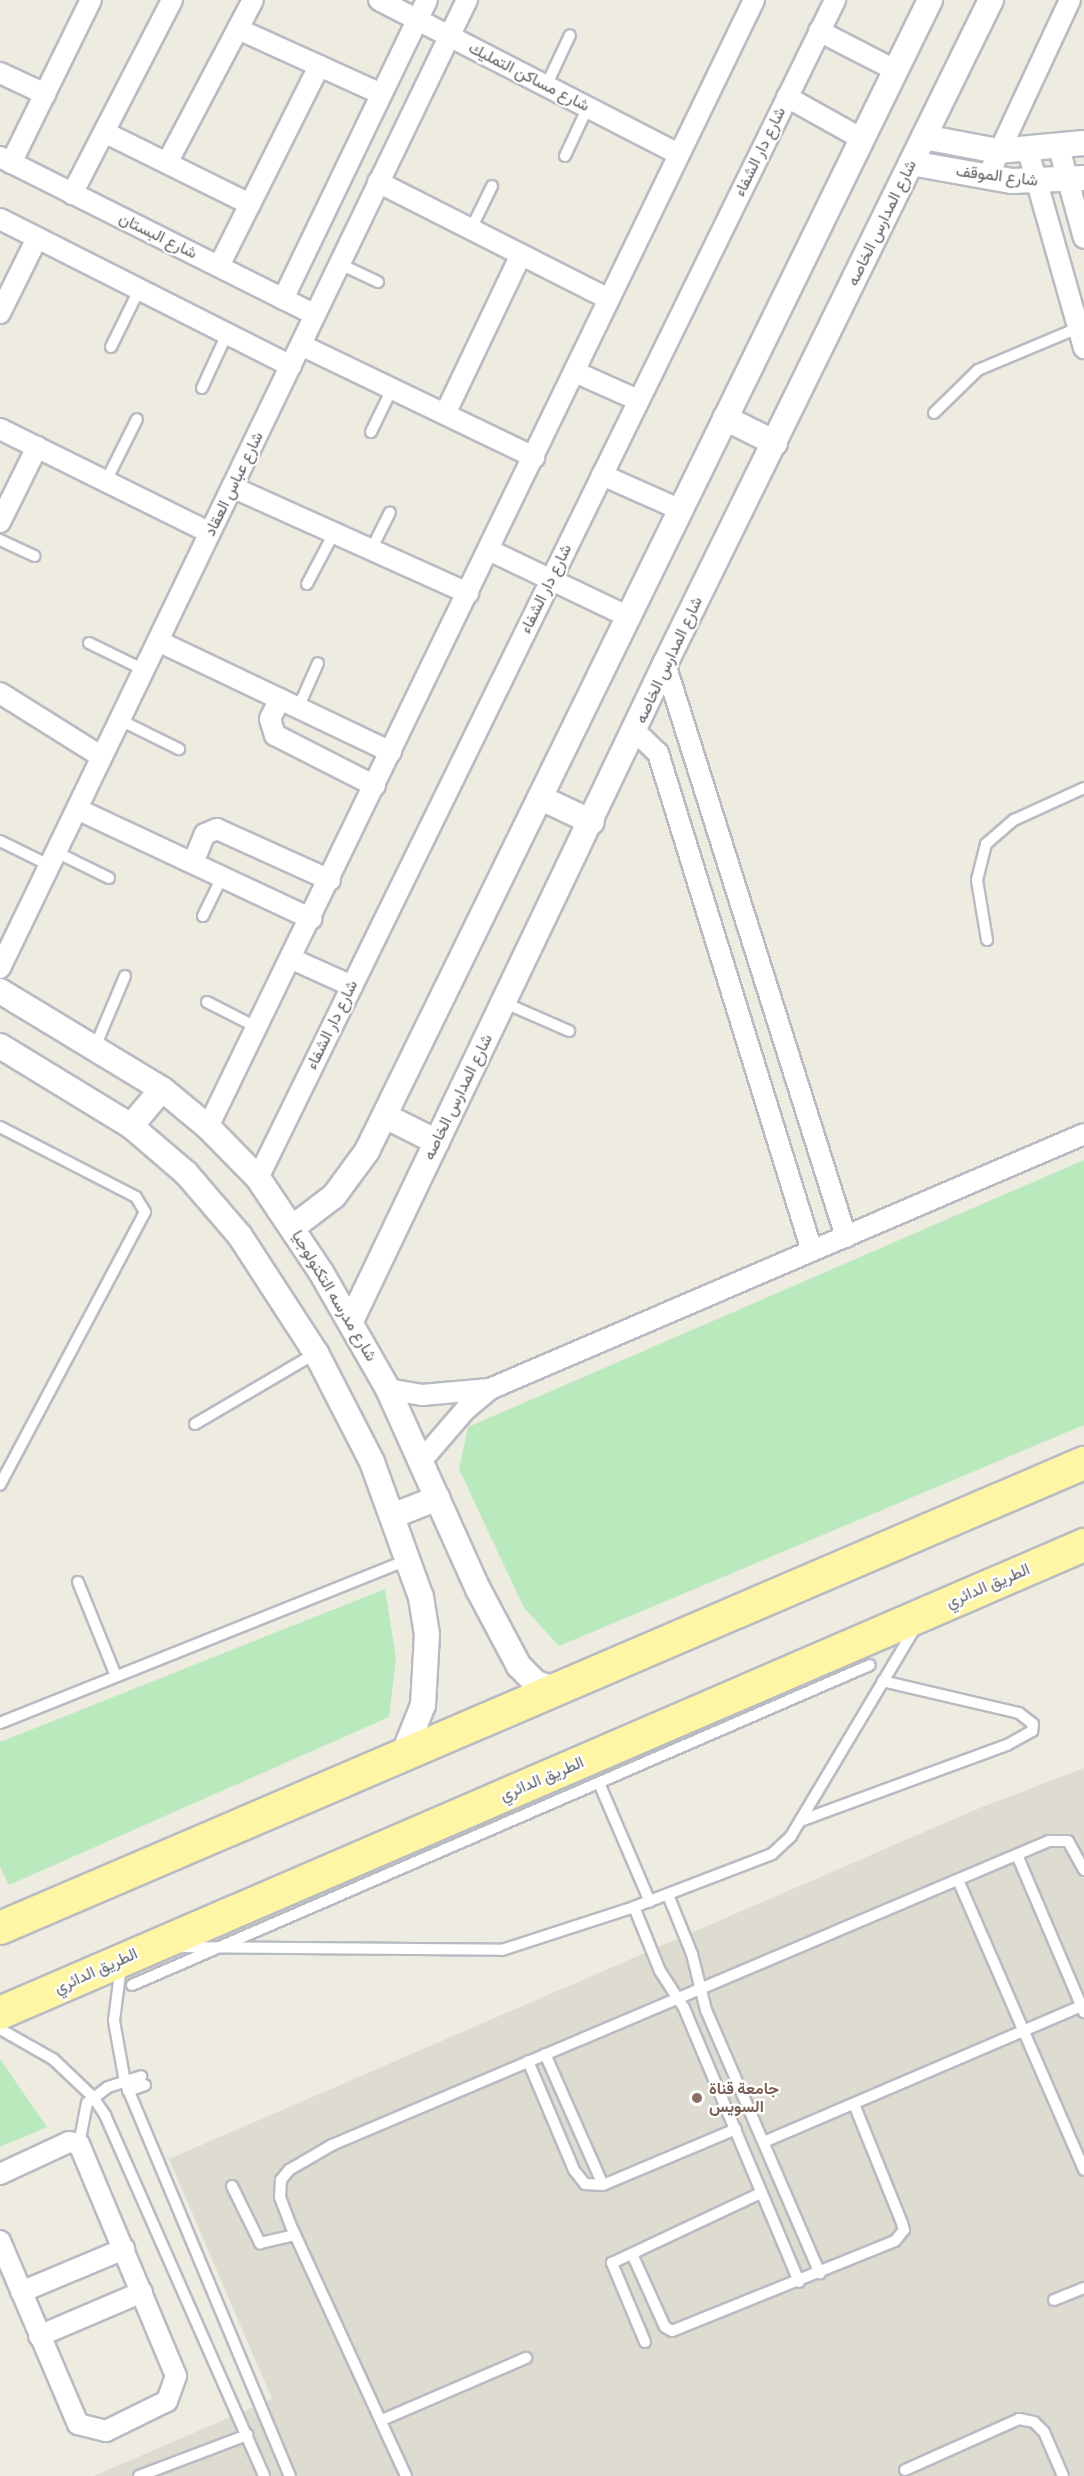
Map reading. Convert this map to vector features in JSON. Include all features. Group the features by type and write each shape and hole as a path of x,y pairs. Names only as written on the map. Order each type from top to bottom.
{"main road":[{"path":"0,1928 1084,1463"},
{"name":"الطريق الدائري","path":"0,2013 127,1973 150,1947 1084,1545"}],"street":[{"path":"5,160 45,94 91,0"},
{"path":"72,194 172,0"},
{"path":"167,163 253,0"},
{"name":"شارع مساكن التمليك","path":"379,0 679,154"},
{"path":"283,299 427,0"},
{"name":"شارع عباس العقاد","path":"0,968 467,0"},
{"path":"208,1127 312,919 754,0"},
{"name":"شارع دار الشفاء","path":"258,1178 835,0"},
{"path":"292,1227 345,1185 385,1116 930,0"},
{"name":"شارع المدارس الخاصه","path":"351,1321 636,732 665,664 776,443 991,0"},
{"path":"987,178 1070,0"},
{"path":"238,29 381,94"},
{"path":"819,31 895,70"},
{"path":"219,266 319,66"},
{"path":"0,73 45,94"},
{"path":"787,97 862,139"},
{"path":"104,132 250,204"},
{"name":"شارع الموقف","path":"924,137 998,151 1028,151 1084,143"},
{"path":"1059,148 1076,180 1084,238"},
{"path":"1028,151 1034,183 1084,348"},
{"name":"شارع البستان","path":"5,160 315,315"},
{"name":"شارع الموقف","path":"911,163 987,178 1034,183 1076,180"},
{"path":"378,182 520,257 609,299"},
{"path":"0,219 291,366"},
{"path":"0,313 37,238"},
{"path":"445,414 520,257"},
{"path":"301,345 534,457"},
{"path":"574,372 638,400"},
{"path":"725,418 776,443"},
{"path":"0,429 210,533"},
{"path":"0,522 37,447"},
{"path":"602,476 681,510"},
{"path":"232,488 468,593"},
{"path":"489,550 629,617"},
{"path":"158,641 391,752"},
{"path":"665,664 846,1237"},
{"path":"0,693 102,757"},
{"path":"280,699 270,719 275,735 375,786"},
{"path":"636,732 658,753 812,1251"},
{"path":"541,798 592,822"},
{"path":"77,809 312,919"},
{"path":"193,863 205,834 217,829 330,880"},
{"path":"706,909 739,898"},
{"path":"292,959 352,986"},
{"name":"شارع مدرسه التكنولوجيا","path":"0,991 162,1089 208,1127 258,1178 351,1321 388,1389 422,1460 478,1589 519,1666 536,1683 557,1690"},
{"path":"0,1046 131,1126 186,1173 233,1228 316,1353 372,1462 421,1597 426,1658 420,1714 403,1755"},
{"path":"131,1126 162,1089"},
{"path":"385,1116 437,1142"},
{"path":"388,1389 422,1395 490,1389 1084,1134"},
{"path":"422,1460 490,1389"},
{"path":"392,1516 438,1498"},
{"path":"0,2174 69,2142 79,2144 142,2292 175,2385 160,2406 106,2431 84,2428 74,2419 0,2241"},
{"path":"21,2292 124,2249"},
{"path":"39,2336 142,2292"}],"lane":[{"path":"546,86 570,34"},
{"path":"565,156 588,108"},
{"path":"470,231 492,186"},
{"path":"340,264 378,282"},
{"path":"111,346 139,290"},
{"path":"934,413 978,370 1078,328"},
{"path":"202,388 227,334"},
{"path":"371,432 392,389"},
{"path":"106,481 137,418"},
{"path":"371,550 390,512"},
{"path":"307,584 334,533"},
{"path":"0,540 35,556"},
{"path":"89,643 144,670"},
{"path":"298,708 318,663"},
{"path":"120,720 179,748"},
{"path":"987,940 977,880 986,844 1014,820 1084,788"},
{"path":"0,841 109,878"},
{"path":"203,916 222,877"},
{"path":"95,1047 125,976"},
{"path":"207,1002 258,1028"},
{"path":"505,1003 569,1031"},
{"path":"0,1127 136,1197 145,1212 0,1485"},
{"path":"195,1424 316,1353"},
{"path":"0,1723 408,1560"},
{"path":"78,1582 116,1676"},
{"path":"150,1947 482,1952 525,1945 634,1908 772,1854 800,1821 922,1615"},
{"path":"290,2476 126,2086 114,2021 127,1973 218,1948 870,1665"},
{"path":"800,1821 1007,1745 1032,1731 1033,1724 1019,1713 883,1681"},
{"path":"599,1783 650,1902"},
{"path":"406,2476 295,2235 280,2197 281,2180 301,2160 528,2061 1058,1838 1075,1848 1084,1870"},
{"path":"745,2155 754,2148 766,2145 854,2104 1083,2008 1017,1855"},
{"path":"958,1880 1084,2170"},
{"path":"668,1895 692,1954 700,1990 820,2273"},
{"path":"634,1908 660,1971 679,1998 799,2282"},
{"path":"0,2029 53,2059 93,2097 264,2476"},
{"path":"546,2054 603,2184"},
{"path":"528,2061 578,2178 594,2186 735,2127 746,2125 751,2113"},
{"path":"79,2144 82,2113 93,2097 143,2080"},
{"path":"632,2254 665,2327 672,2331 799,2282 895,2241 904,2230 854,2104"},
{"path":"232,2186 260,2243 295,2235"},
{"path":"645,2342 611,2268 617,2259 760,2193"},
{"path":"1054,2300 1084,2288"},
{"path":"382,2420 526,2358"},
{"path":"905,2470 1019,2419 1034,2422 1044,2432 1063,2476"},
{"path":"139,2476 247,2435"}],"shaded area":[{"name":"جامعة قناة السويس","path":"1084,1768 1084,2476 94,2476 272,2399 169,2159 977,1809"}],"green space":[{"path":"1084,1160 1084,1425 559,1646 524,1608 459,1469 468,1427"},
{"path":"385,1589 396,1658 389,1717 9,1885 0,1867 0,1742"},
{"path":"0,2059 47,2127 0,2147"}],"place":[{"name":"جامعة قناة السويس","path":"697,2098"}]}
